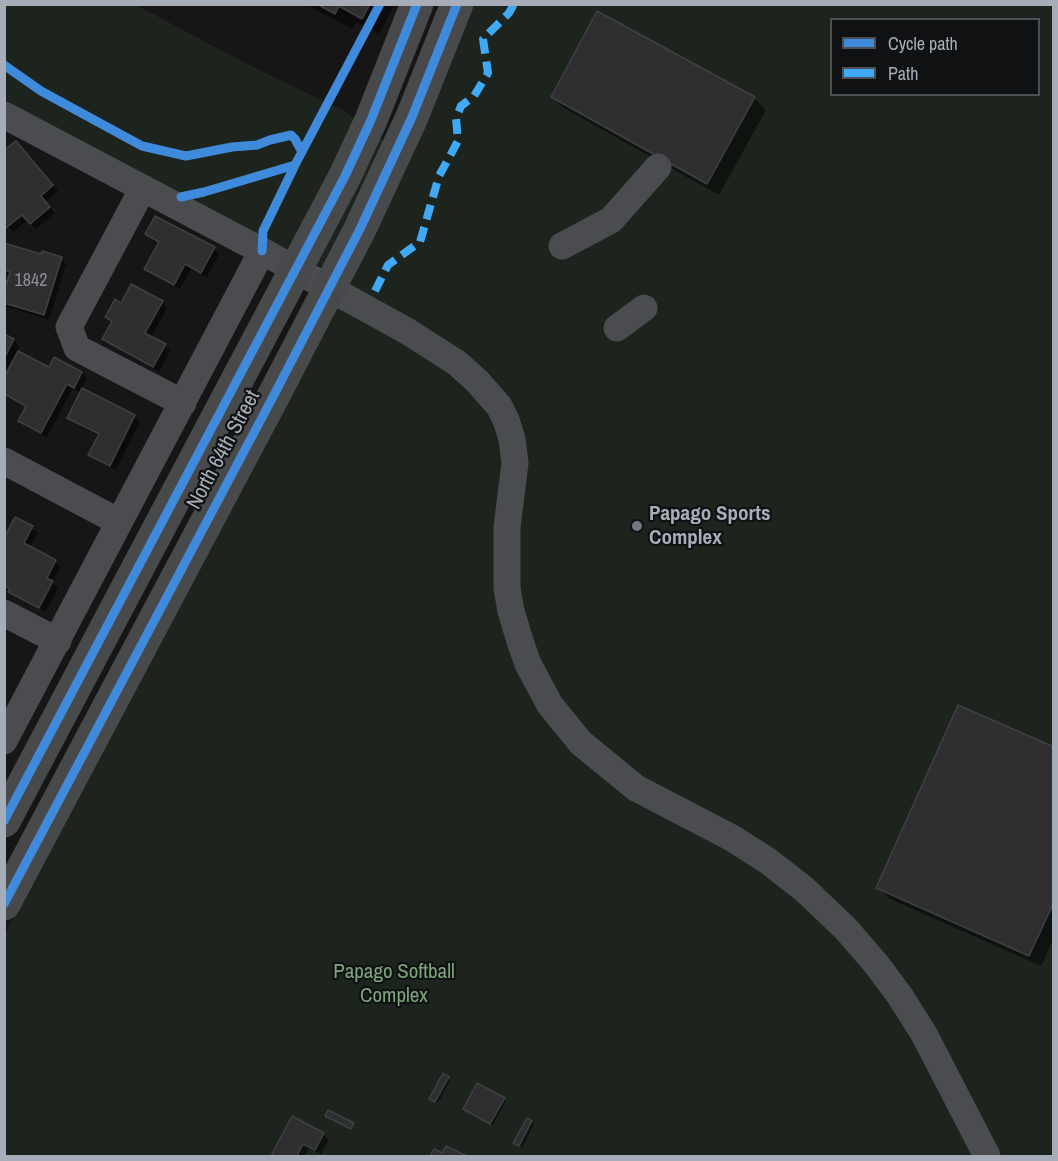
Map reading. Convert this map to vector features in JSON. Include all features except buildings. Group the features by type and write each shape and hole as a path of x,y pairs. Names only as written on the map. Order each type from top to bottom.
{"main road":[{"name":"North 64th Street","path":"4,821 361,143 417,4"},
{"name":"North 64th Street","path":"4,904 330,289 412,117 457,4"}],"street":[{"path":"4,115 262,251 407,331 457,363 477,381 499,406 512,439 515,463 507,527 507,588 520,641 532,672 550,705 581,743 636,788 732,838 768,861 804,889 846,929 878,964 924,1034 987,1156"},
{"path":"562,246 611,220 658,167"},
{"path":"143,188 69,327 76,348 183,403"},
{"path":"4,741 262,251"},
{"path":"617,328 644,308"},
{"path":"4,461 119,522"},
{"path":"4,613 58,641"}],"green space":[{"name":"Papago Sports Complex","path":"5,5 136,5 255,68 343,110 410,161 473,5 1053,5 1053,1156 5,1156 5,934 352,281 262,240 5,104"}],"marked path":[{"path":"375,291 388,265 420,242 439,176 458,141 456,118 461,106 474,96 488,73 483,39 509,13 514,4"}],"cycle path":[{"path":"262,251 263,231 380,4"},
{"path":"4,821 345,176 371,120 417,4"},
{"path":"4,904 360,229 412,117 457,4"},
{"path":"4,65 41,91 142,146 186,156 232,147 257,145 291,135 302,152"},
{"path":"181,197 295,165"}],"place":[{"name":"Papago Sports Complex","path":"637,526"}],"park label":[{"name":"Papago Softball Complex","path":"394,984"}]}
